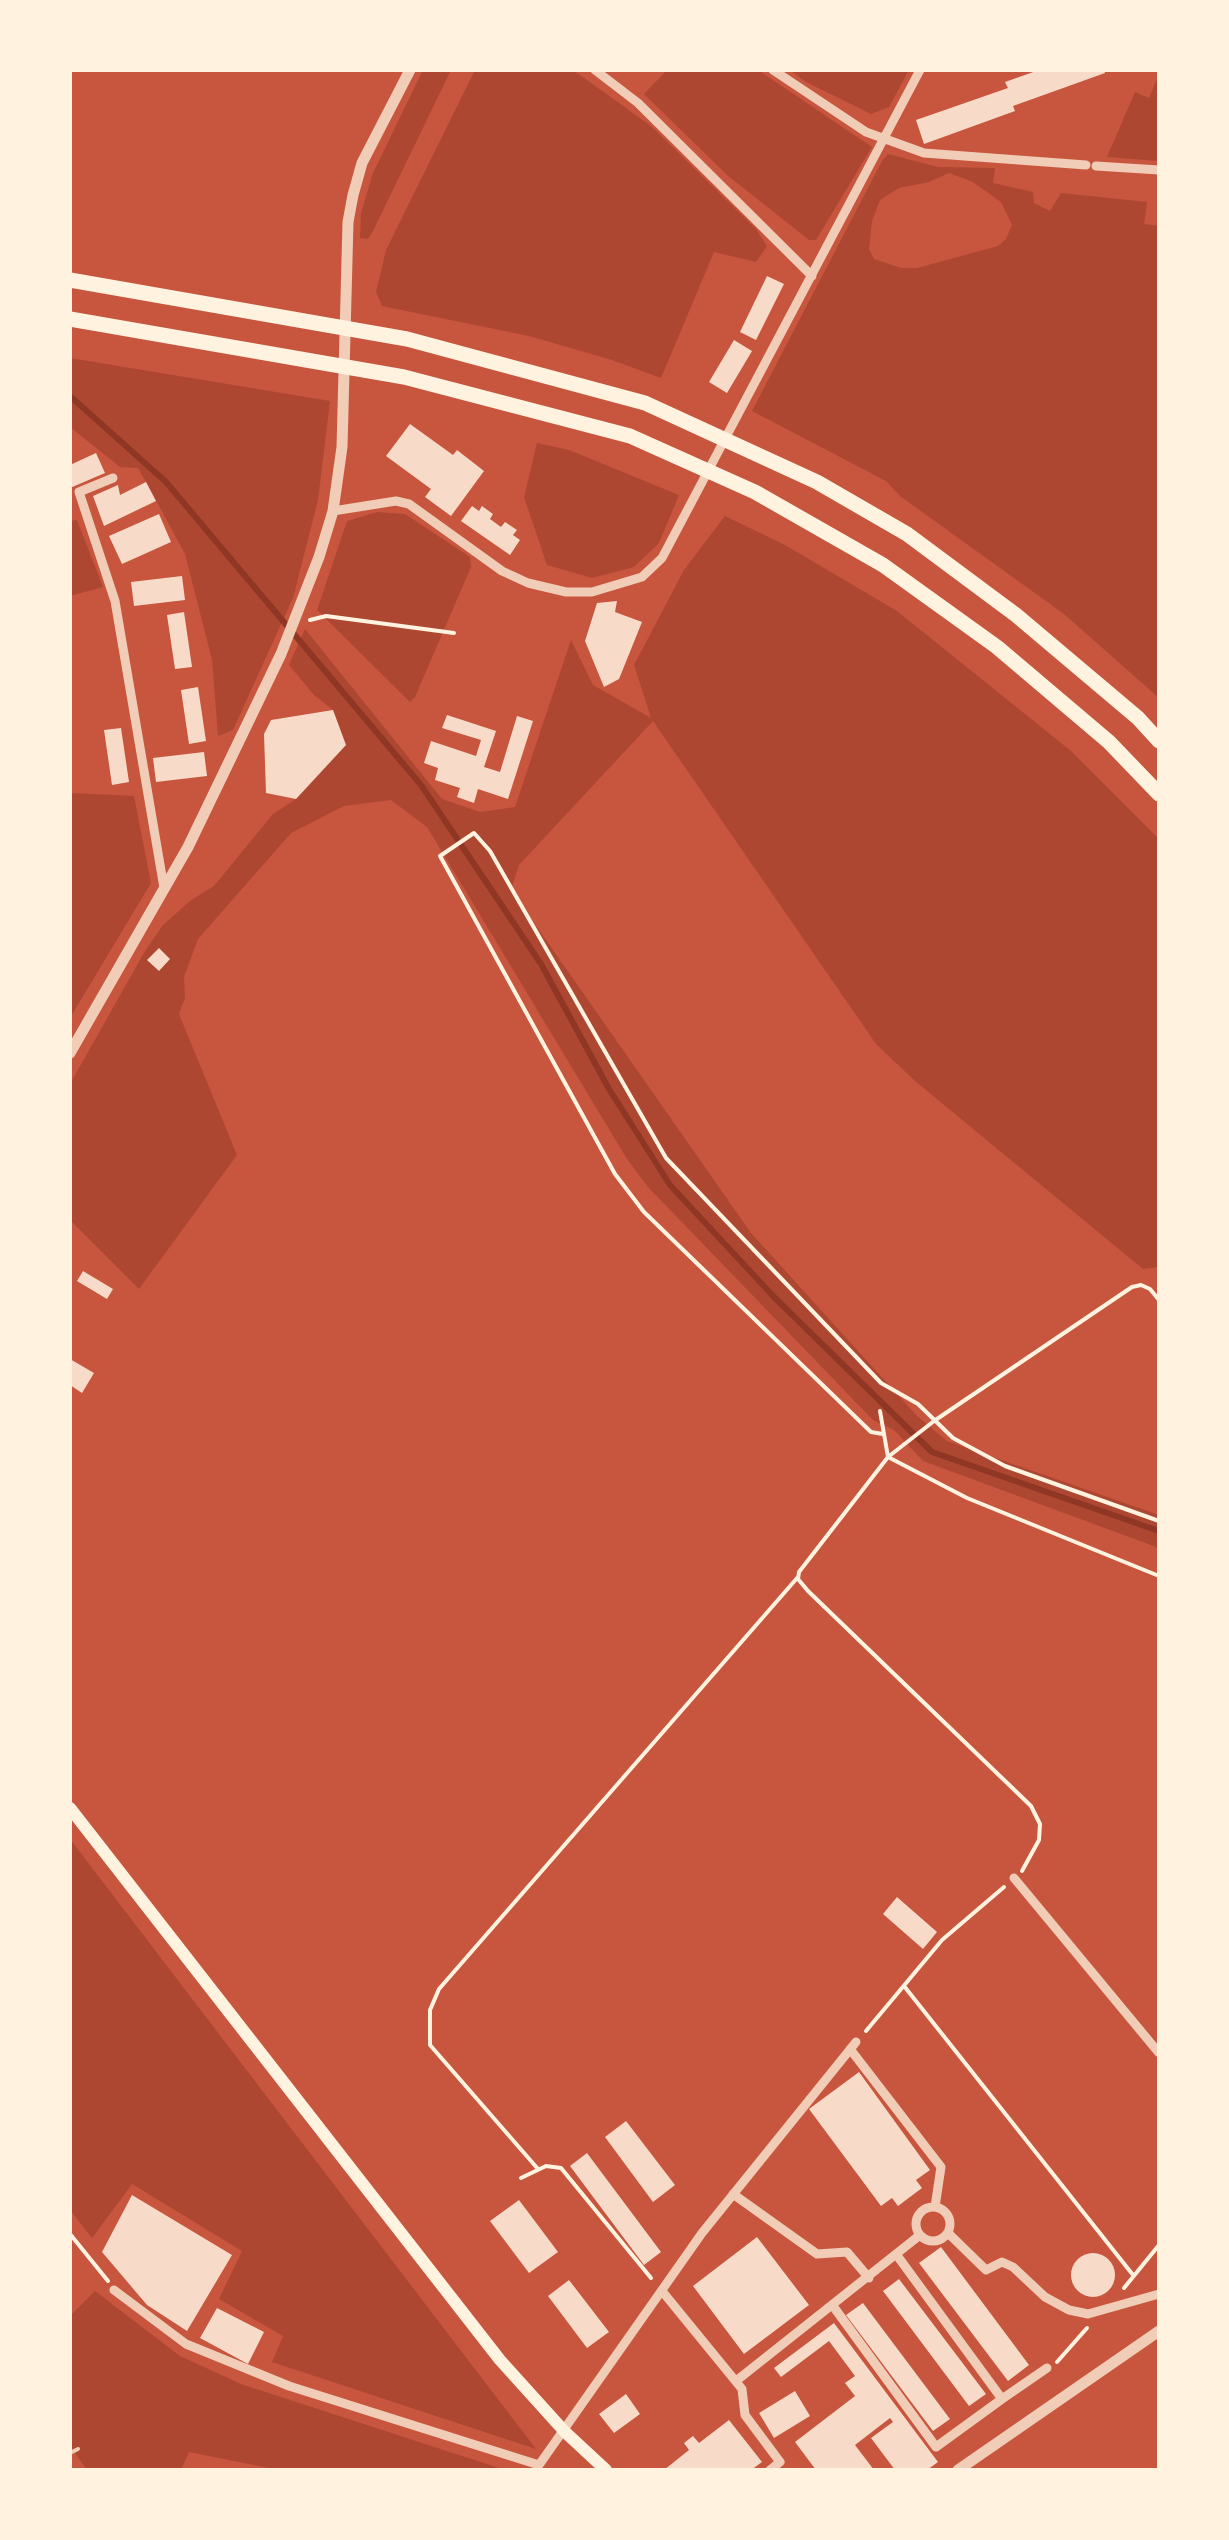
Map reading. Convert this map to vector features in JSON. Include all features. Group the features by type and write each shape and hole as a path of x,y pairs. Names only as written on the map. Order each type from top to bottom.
{"highway":[{"path":"70,280 408,339 646,403 817,482 906,534 1000,604 1138,718 1159,741"},
{"path":"70,319 404,377 630,436 755,492 883,565 996,648 1110,742 1159,794"}],"main road":[{"path":"70,1808 500,2360 565,2432 606,2470"}],"street":[{"path":"70,1053 164,888 248,726 295,620 332,511 342,448 348,222 353,195 362,163 410,70"},
{"path":"596,70 638,103 812,276"},
{"path":"773,70 816,101 884,140 924,154 1159,170"},
{"path":"332,511 396,501 409,504 502,572 566,592 592,592 642,577 662,558 920,70"},
{"path":"113,478 80,492 115,600 164,888"},
{"path":"1014,1878 1159,2053"},
{"path":"114,2290 186,2344 288,2386 535,2467 565,2432 734,2194 853,2046 940,2167 935,2207"},
{"path":"734,2194 818,2254 847,2252 869,2278"},
{"path":"935,2207 942,2209 950,2220 948,2233 931,2242 920,2235 918,2216 935,2207"},
{"path":"948,2233 986,2270 1002,2262 1045,2298 1068,2310 1088,2314 1159,2294"},
{"path":"736,2381 920,2235"},
{"path":"896,2254 1002,2398"},
{"path":"662,2291 742,2389 744,2416 780,2462 770,2470"},
{"path":"833,2306 936,2447 1047,2368"},
{"path":"958,2470 1159,2331"}],"lane":[{"path":"70,2453 78,2450"}],"path":[{"path":"326,616 454,633"},
{"path":"883,1434 871,1432 644,1212 615,1174 440,856 474,833 490,851 666,1158 881,1384 918,1404 953,1438 1005,1466 1159,1521"},
{"path":"538,2169 430,2044 430,2010 439,1989 798,1577 888,1457 933,1422 1132,1288 1141,1285 1150,1289 1159,1300"},
{"path":"880,1411 888,1457"},
{"path":"888,1457 967,1498 1159,1576"},
{"path":"798,1577 1031,1806 1040,1824 1039,1840 1022,1872 942,1940 853,2046"},
{"path":"904,1986 1133,2275"},
{"path":"521,2178 538,2169 561,2168 662,2291"},
{"path":"70,2234 114,2290"},
{"path":"1047,2368 1068,2352 1159,2245"}],"shaded area":[{"path":"423,70 451,70 373,231 368,239 360,238 361,213 373,173"},
{"path":"475,70 573,70 651,126 756,229 767,246 756,262 714,252 661,378 529,336 382,306 376,292 386,250"},
{"path":"667,70 758,70 872,147 816,240 809,240 727,175 644,94"},
{"path":"790,70 909,70 889,107 871,114"},
{"path":"1159,74 1159,161 1107,157 1135,92 1149,98"},
{"path":"888,154 938,167 995,168 993,183 1033,192 1034,203 1050,211 1061,193 1147,202 1144,224 1159,226 1159,698 1064,614 900,496 886,481 752,411","holes":["949,173 973,182 1001,202 1012,225 998,246 917,268 901,268 874,259 869,249 872,221 880,200 899,188"]},
{"path":"70,358 330,401 318,500 293,598 233,730 218,736 212,660 185,554 138,468 120,467 70,427"},
{"path":"537,443 569,450 679,495 659,543 634,567 592,578 547,565 524,497"},
{"path":"377,512 405,514 470,557 471,567 410,702 317,610 347,521"},
{"path":"725,516 785,545 897,611 1071,751 1159,839 1159,1267 1143,1269 915,1081 876,1044 653,721 519,865 511,890 751,1233 917,1416 947,1441 1159,1515 1159,1548 923,1461 894,1430 873,1420 648,1187 627,1159 427,827 391,800 344,806 291,833 198,939 184,977 185,998 179,1014 237,1155 139,1289 70,1220 70,1084 145,951 163,925 214,886 273,814 296,799 345,745 333,710 314,695 289,665 305,629 442,799 480,812 515,807 571,640 593,685 651,718 634,665 684,570"},
{"path":"77,520 103,587 70,596 70,521"},
{"path":"70,793 134,796 151,883 70,1018"},
{"path":"70,1839 536,2449 272,2362 283,2336 219,2299 242,2251 132,2184 92,2238 70,2210"},
{"path":"95,2291 180,2356 241,2384 502,2469 279,2470 189,2452 181,2470 87,2470 70,2446 70,2316"}],"building":[{"path":"1039,70 1105,73 924,144 916,120 1008,88 1005,82"},
{"path":"767,276 784,284 756,340 740,332"},
{"path":"734,340 752,351 727,393 709,382"},
{"path":"410,424 453,455 457,450 484,471 451,516 425,497 431,489 386,456"},
{"path":"96,453 105,473 70,488 70,465"},
{"path":"146,482 156,501 104,526 93,496 118,485 120,495"},
{"path":"472,506 479,511 482,506 501,527 505,522 517,530 513,535 520,540 510,555 461,521"},
{"path":"159,514 171,542 122,564 109,536"},
{"path":"182,576 185,600 134,606 131,582"},
{"path":"617,601 615,612 642,622 619,679 604,687 585,641 597,603"},
{"path":"184,612 192,667 175,669 167,615"},
{"path":"198,687 206,741 189,744 181,690"},
{"path":"333,710 346,745 296,799 266,793 264,734 271,720"},
{"path":"447,715 496,731 484,767 500,772 517,716 533,721 508,799 478,789 474,803 457,797 460,788 435,780 438,768 424,763 431,741 476,756 481,740 442,728"},
{"path":"121,728 129,782 112,785 104,730"},
{"path":"204,752 207,776 156,782 153,758"},
{"path":"159,948 170,959 159,971 147,960"},
{"path":"83,1271 113,1289 107,1299 77,1281"},
{"path":"70,1359 94,1373 82,1393 70,1385"},
{"path":"897,1897 937,1932 923,1949 883,1914"},
{"path":"859,2072 930,2170 916,2180 922,2188 898,2206 892,2198 881,2206 809,2109"},
{"path":"626,2121 675,2185 653,2202 605,2137"},
{"path":"587,2153 661,2252 644,2265 570,2166"},
{"path":"132,2195 232,2255 187,2331 147,2305 102,2252"},
{"path":"519,2200 558,2252 529,2273 490,2221"},
{"path":"757,2237 809,2305 744,2354 693,2286"},
{"path":"941,2247 1029,2365 1008,2381 919,2263"},
{"path":"1093,2253 1109,2259 1115,2275 1109,2291 1093,2297 1077,2291 1071,2275 1077,2259"},
{"path":"899,2279 986,2394 969,2406 883,2291"},
{"path":"569,2280 609,2332 587,2348 548,2296"},
{"path":"863,2303 950,2419 933,2431 846,2315"},
{"path":"217,2308 264,2332 248,2364 200,2338"},
{"path":"834,2323 938,2462 927,2470 895,2470 871,2438 893,2422 890,2418 855,2445 874,2470 816,2470 795,2442 855,2396 845,2383 855,2376 829,2341 781,2377 774,2368"},
{"path":"795,2391 810,2416 774,2438 759,2413"},
{"path":"626,2394 640,2414 614,2433 599,2414"},
{"path":"729,2420 762,2462 751,2470 664,2470 689,2450 684,2443 693,2436 699,2443"}],"waterway":[{"path":"70,396 166,482 421,785 541,964 609,1089 670,1185 774,1297 932,1452 1159,1531"}]}
